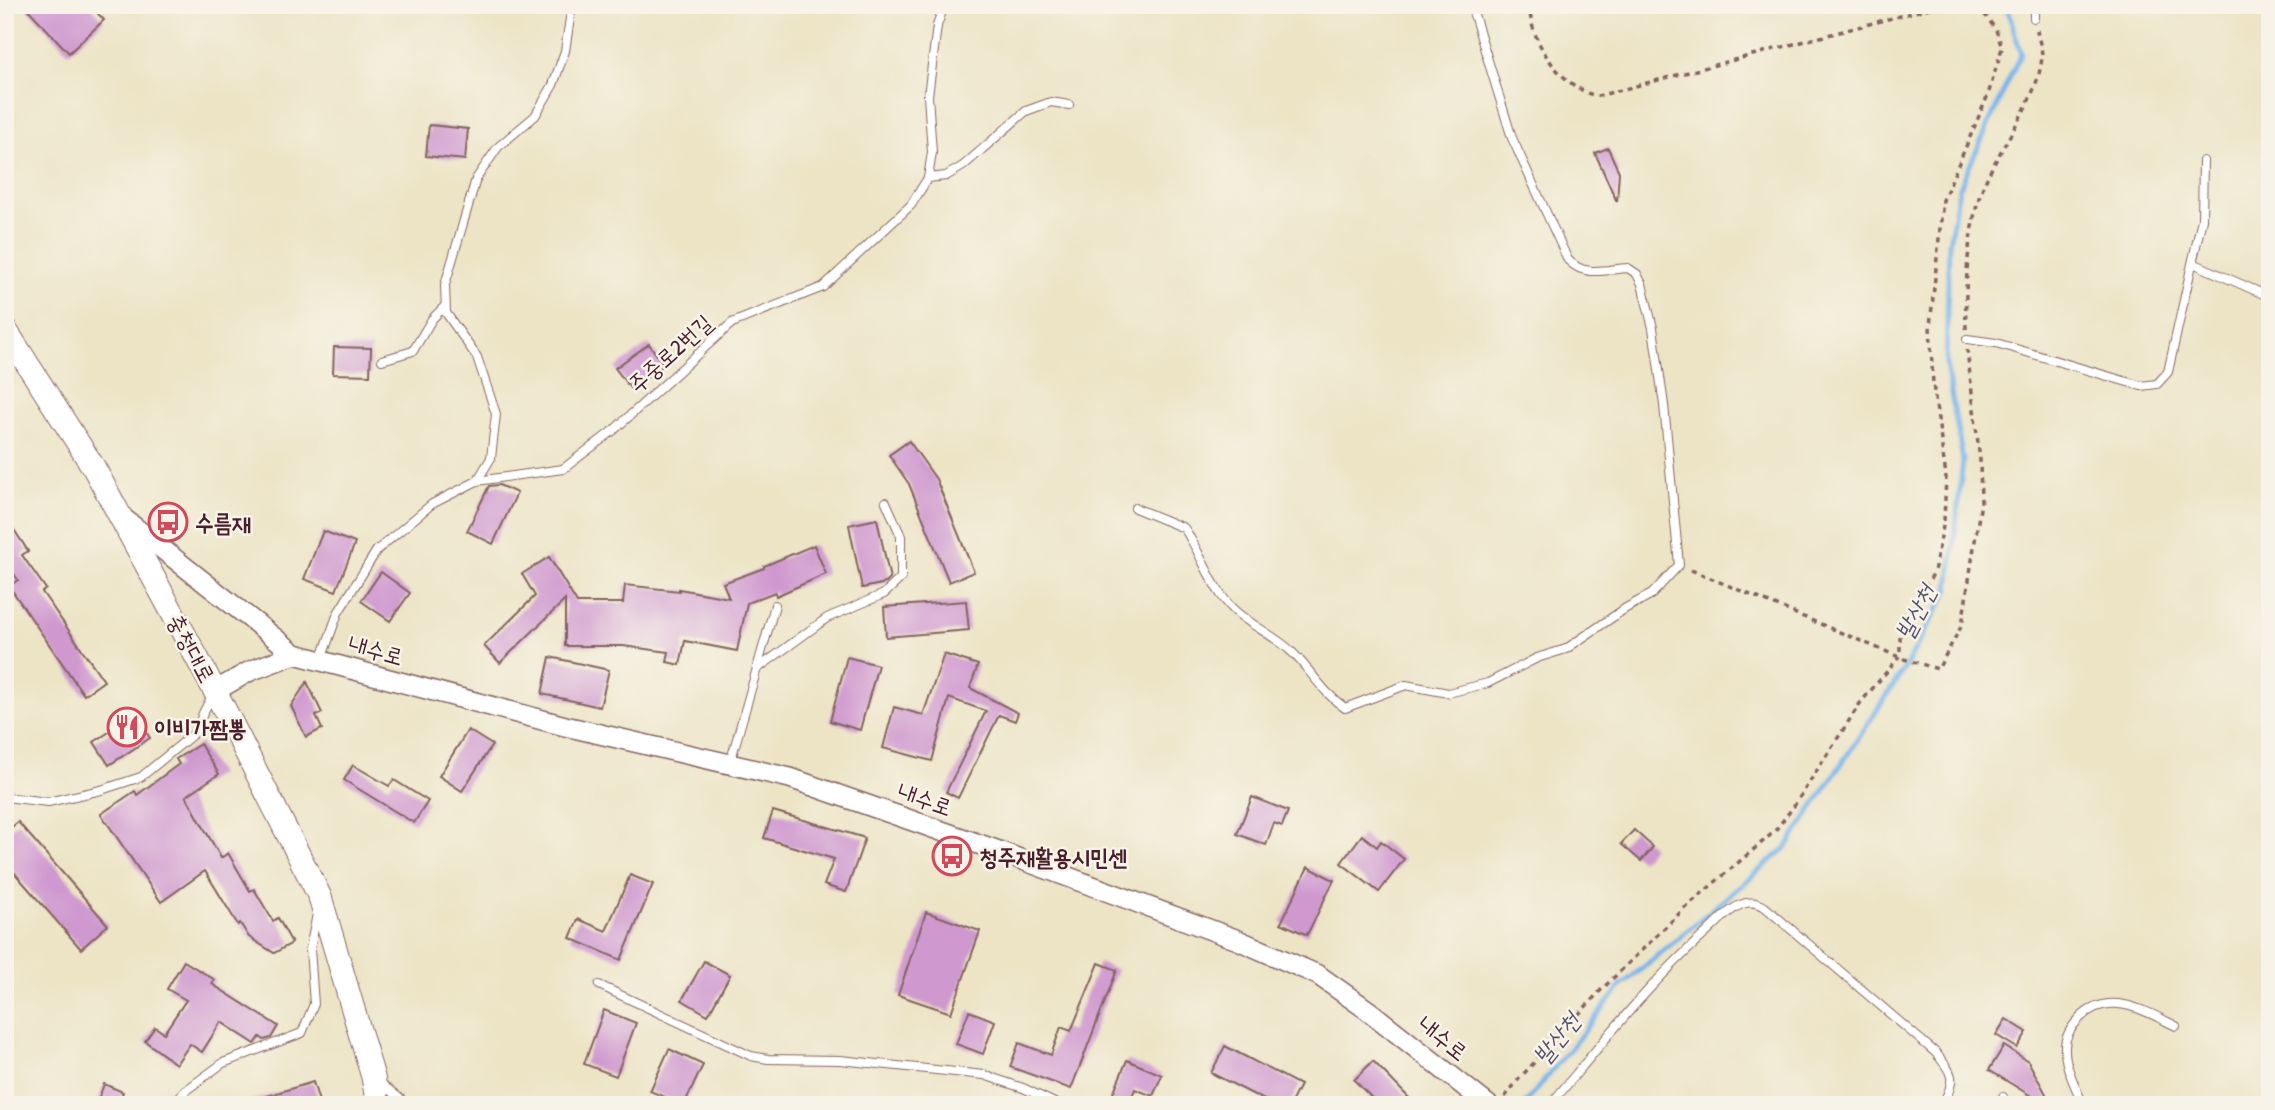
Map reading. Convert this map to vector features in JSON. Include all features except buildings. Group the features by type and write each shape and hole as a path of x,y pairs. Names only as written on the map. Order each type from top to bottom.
{"main road":[{"name":"충청대로","path":"5,330 94,468 215,691 320,897 373,1077 378,1105"}],"street":[{"path":"120,515 295,654"},
{"path":"215,691 250,671 295,654"},
{"name":"내수로","path":"295,654 565,726 790,778 993,849 1238,940 1318,975 1369,1011 1489,1105"}],"lane":[{"path":"477,481 491,458 496,414 477,356 446,313 445,285 476,179 498,147 536,116 553,85 565,51 572,5"},
{"name":"주중로2번길","path":"321,660 338,613 377,550 432,504 477,481 563,469 614,430 732,323 823,287 911,205 928,178 932,152 928,96 937,26 944,5"},
{"path":"1135,508 1184,528 1217,587 1234,610 1286,645 1310,670 1328,696 1345,708 1406,685 1448,693 1488,683 1537,658 1566,649 1626,608 1652,594 1679,565 1664,405 1653,328 1642,284 1637,274 1628,268 1589,272 1575,267 1568,260 1512,138 1471,5"},
{"path":"2034,5 2034,18"},
{"path":"928,178 946,176 963,166 1026,111 1051,102 1069,104"},
{"path":"1967,339 1996,343 2141,386 2157,384 2168,372 2193,263 2202,219 2203,161"},
{"path":"2193,263 2270,297"},
{"path":"382,360 413,351 432,319 446,306"},
{"path":"757,669 827,618 884,594 901,578 901,536 886,502"},
{"path":"729,764 775,605"},
{"path":"5,797 48,802 101,790 141,777 197,731 215,691"},
{"path":"174,1104 185,1091 223,1063 302,1033 314,1004 310,949 320,897"},
{"path":"1550,1105 1632,1007 1682,954 1732,910 1741,904 1756,902 1936,1053 1950,1070 1953,1083 1943,1105"},
{"path":"599,985 751,1056 768,1059 840,1060 984,1075 1023,1088 1059,1105"},
{"path":"2083,1105 2064,1049 2074,1024 2088,1010 2110,1003 2137,1007 2176,1026"},
{"path":"373,1077 408,1105"}],"path":[{"path":"1530,5 1534,37 1559,71 1585,94 1598,96 1941,5"},
{"path":"1499,1105 1518,1080 1601,990 1686,907 1774,832 1801,796 1861,702 1902,657 1900,633 1934,572 1944,522 1946,476 1933,384 1930,326 1942,200 1988,94 2002,48 1996,30 1978,5"},
{"path":"1679,565 1926,667 1938,669"}],"waterway":[{"name":"발산천","path":"1524,1105 1621,986 1786,848 1904,669 1949,589 1963,461 1946,364 1949,243 1959,189 2021,53 2004,5"}],"place":[{"name":"수름재","path":"168,522"},
{"name":"이비가짬뽕","path":"127,727"},
{"name":"청주재활용시민센","path":"952,856"}]}
